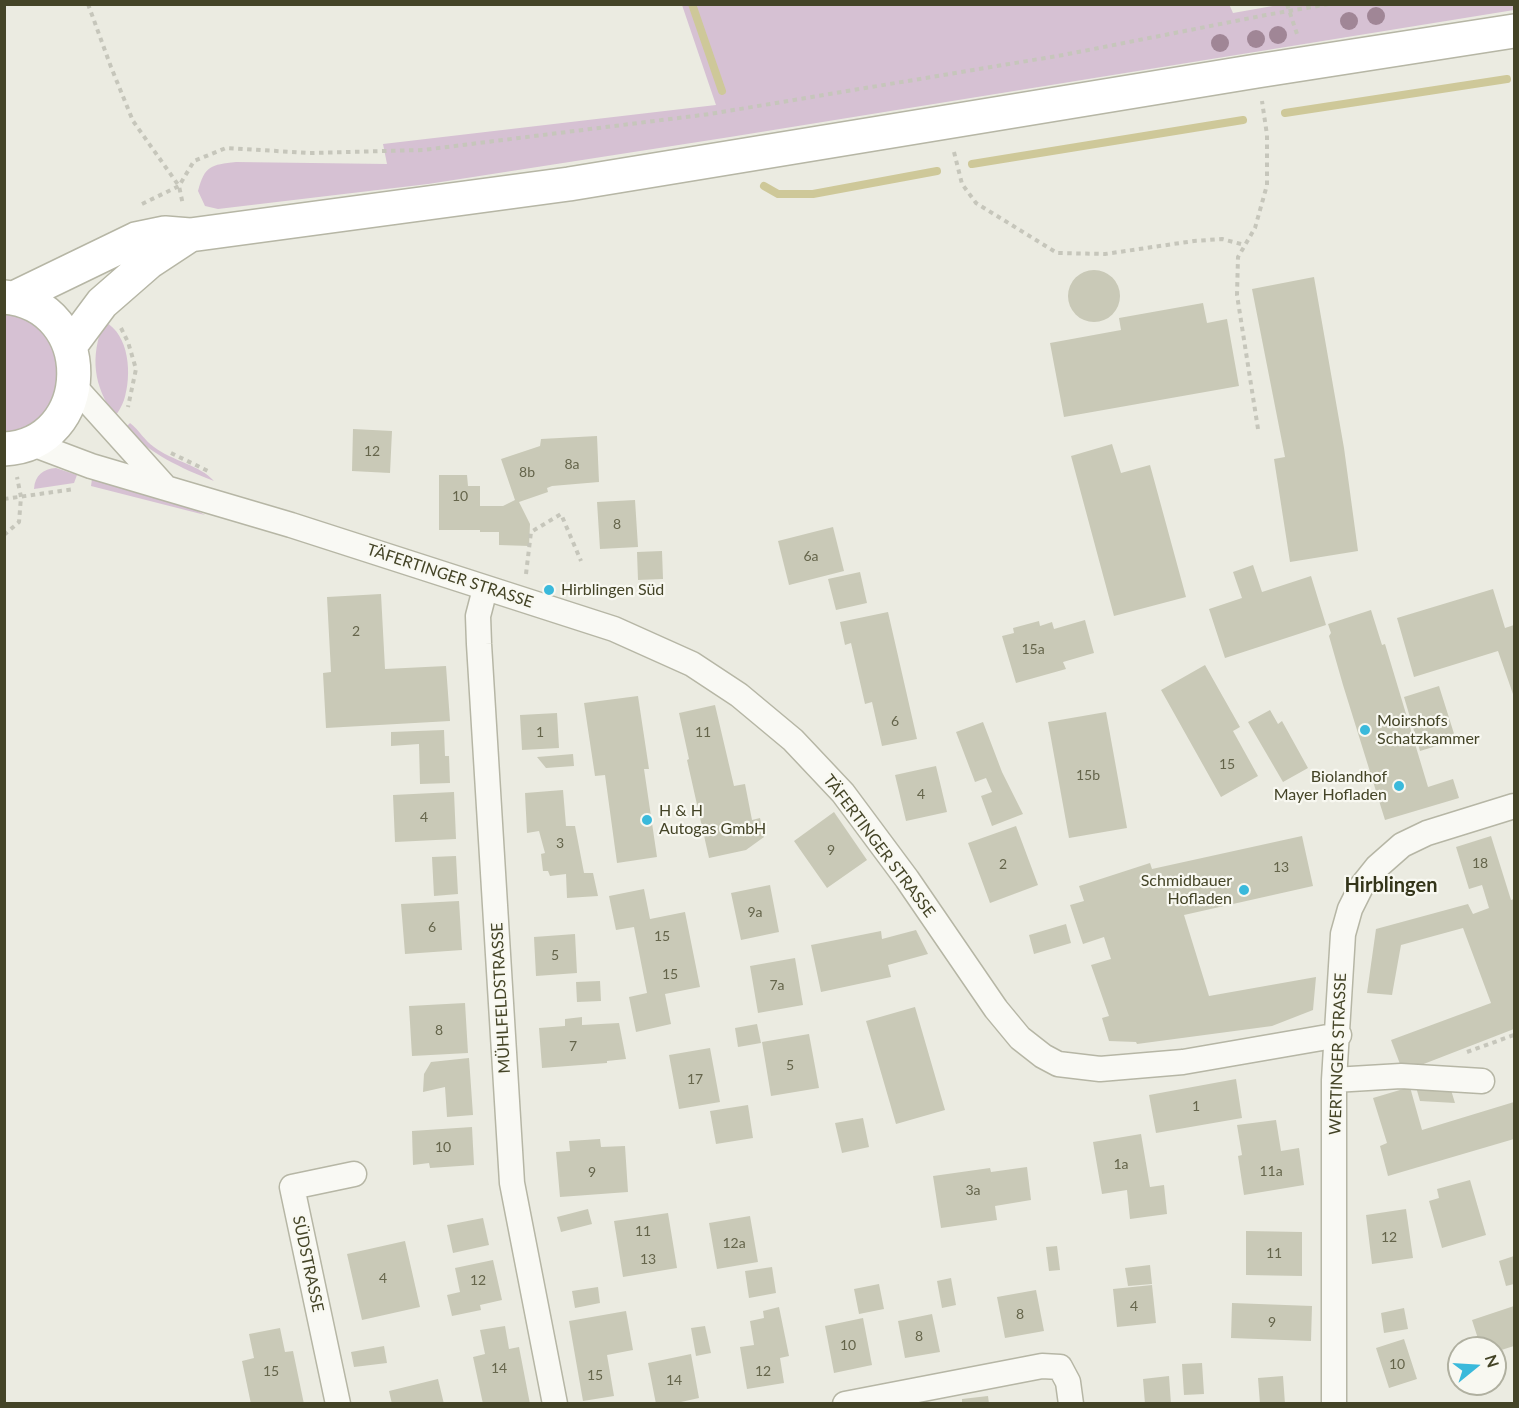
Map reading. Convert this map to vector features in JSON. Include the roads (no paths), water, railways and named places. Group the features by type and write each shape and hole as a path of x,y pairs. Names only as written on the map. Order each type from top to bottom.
{"main road":[{"path":"9,298 136,239 165,233 190,235 569,184 1515,31"},
{"path":"70,346 102,303 149,262 190,235"},
{"path":"9,298 31,304 46,313 58,326 70,346 75,372 74,386 67,408 53,427 16,447"}],"street":[{"path":"74,386 123,422 166,488"},
{"name":"TÄFERTINGER STRASSE","path":"16,447 91,466 234,508 614,629 692,664 739,695 792,740 850,802 914,888 996,1009 1020,1038 1043,1056 1058,1064 1100,1069 1183,1062 1339,1035"},
{"name":"MÜHLFELDSTRASSE","path":"485,589 478,616 479,644 512,1183 555,1404"},
{"name":"WERTINGER STRASSE","path":"1334,1404 1334,1080 1339,1035 1343,934 1350,909 1377,867 1402,845 1427,833 1515,806"},
{"path":"1334,1080 1401,1076 1482,1081"},
{"name":"SÜDSTRASSE","path":"338,1404 292,1187 354,1174"},
{"path":"844,1404 1042,1366 1060,1367 1068,1382 1071,1404"}],"waterway":[{"path":"692,4 722,91"},
{"path":"1285,113 1507,79"},
{"path":"972,164 1243,120"},
{"path":"764,186 778,194 813,194 937,171"}],"place":[{"name":"Hirblingen Süd","path":"549,590"},
{"name":"Moirshofs Schatzkammer","path":"1365,730"},
{"name":"Biolandhof Mayer Hofladen","path":"1399,786"},
{"name":"H & H Autogas GmbH","path":"647,820"},
{"name":"Schmidbauer Hofladen","path":"1244,890"}],"district":[{"name":"Hirblingen","path":"1391,886"}]}
